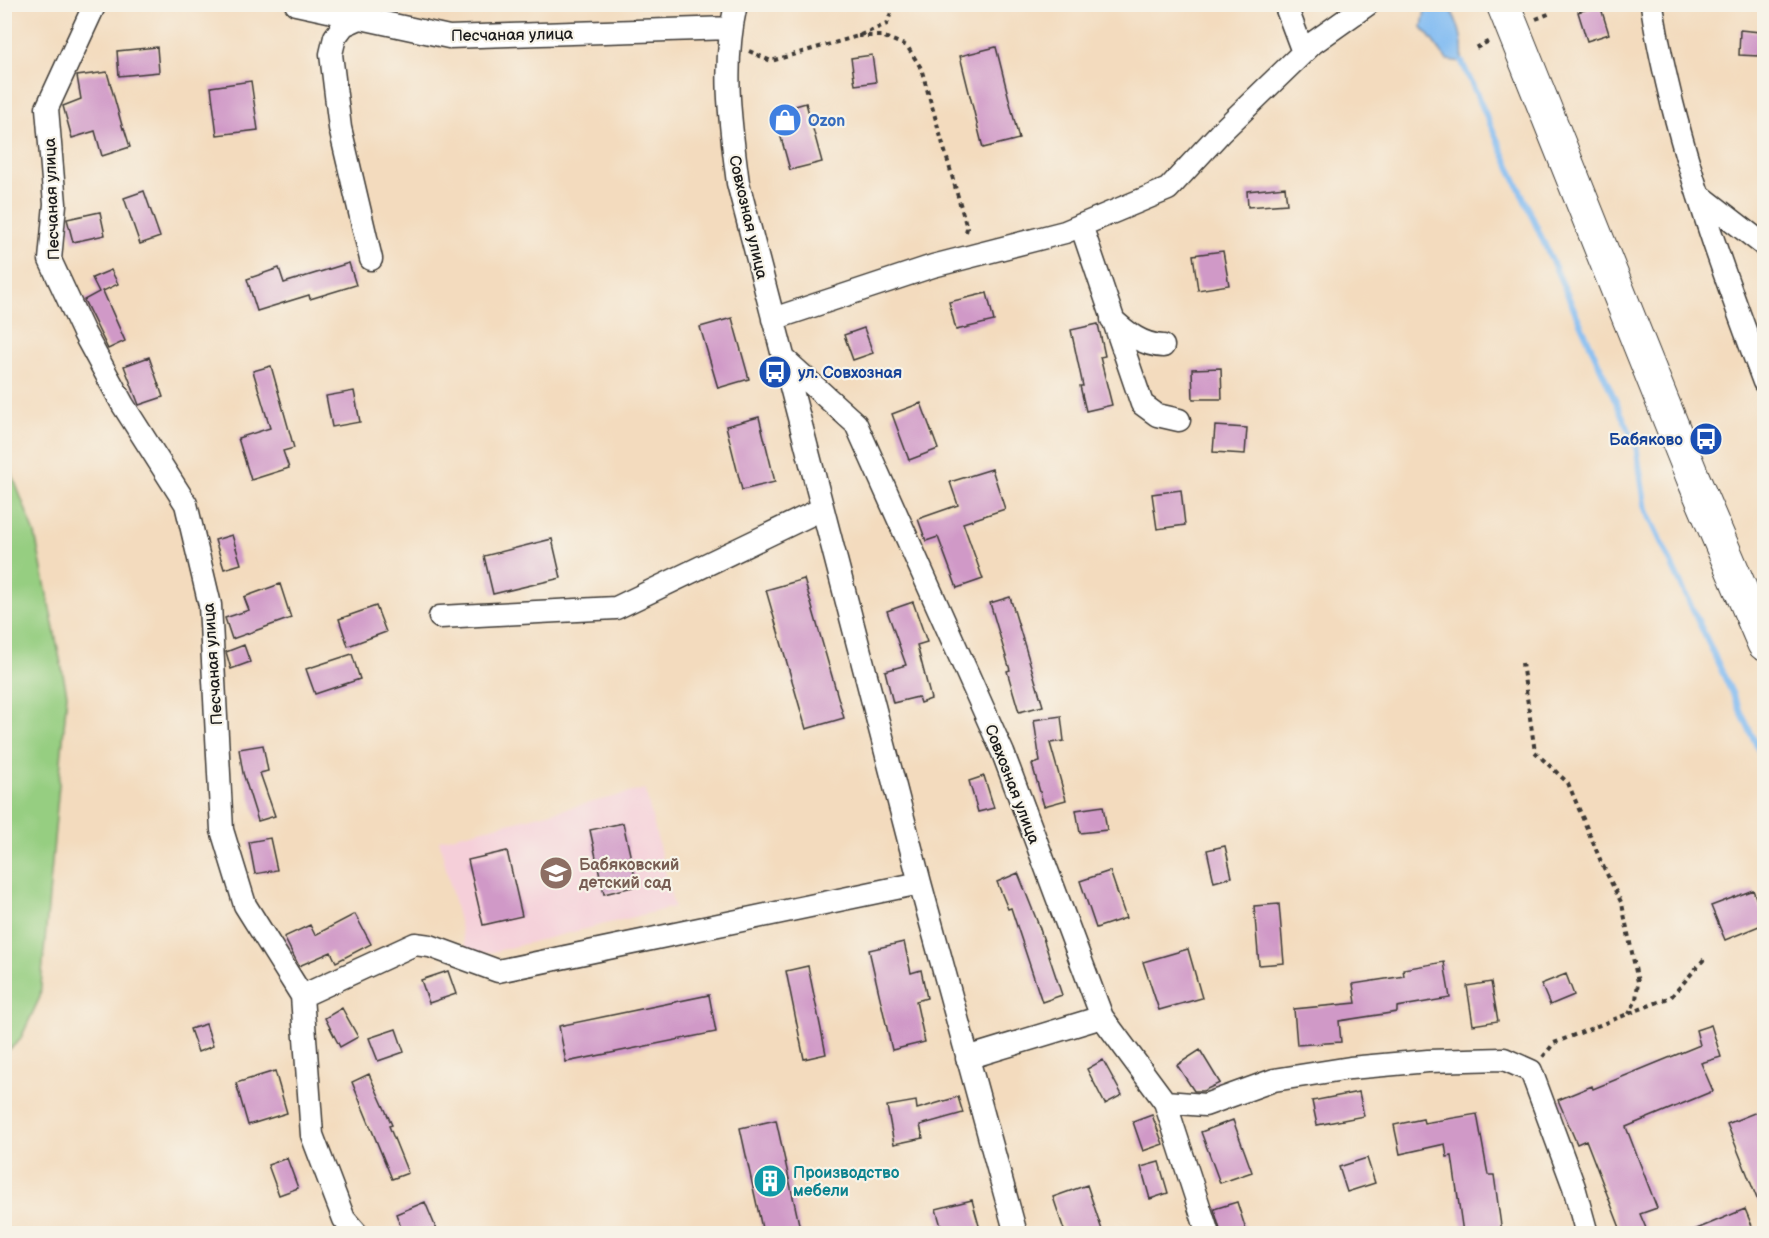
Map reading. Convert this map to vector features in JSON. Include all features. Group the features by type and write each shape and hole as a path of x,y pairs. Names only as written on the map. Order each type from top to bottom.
{"highway":[{"path":"1503,4 1693,478 1764,644"}],"street":[{"name":"Песчаная улица","path":"95,4 47,108 55,204 51,260 84,333 123,405 186,504 210,605 222,830 245,905 302,996 312,1135 344,1219 357,1233"},
{"name":"Песчаная улица","path":"296,4 449,38 731,28"},
{"name":"Совхозная улица","path":"736,4 731,28 727,98 738,183 920,883 1016,1233"},
{"path":"1285,4 1303,52"},
{"path":"773,319 960,259 1065,232 1168,189 1221,132 1303,52 1368,4"},
{"path":"1652,4 1662,60 1685,155 1731,293 1764,382"},
{"path":"360,18 344,25 335,37 332,54 340,128 371,259"},
{"path":"1698,194 1764,245"},
{"path":"1081,225 1142,404 1158,415 1179,420"},
{"path":"1112,319 1129,335 1152,345 1164,346"},
{"name":"Совхозная улица","path":"782,357 856,424 1003,753 1101,1017 1165,1102 1208,1233"},
{"path":"440,617 616,608 822,509"},
{"path":"302,996 415,944 430,946 498,971 920,883"},
{"path":"967,1058 1101,1017"},
{"path":"1165,1102 1205,1105 1274,1080 1350,1068 1428,1061 1504,1059 1531,1071 1574,1187 1587,1233"}],"path":[{"path":"731,28 751,54 771,61 858,36 887,24 894,4"},
{"path":"858,36 882,36 907,46 921,68 967,228 960,259"},
{"path":"1522,663 1535,753 1568,783 1602,864 1622,904 1638,982 1636,1000 1629,1014"},
{"path":"1531,1071 1554,1043 1671,997 1706,957"}],"shaded area":[{"name":"Бабяковский детский сад","path":"645,789 674,907 468,958 439,840"}],"green space":[{"path":"4,453 35,534 67,694 40,997 20,1040 5,1053"}],"water":[{"path":"1426,5 1448,5 1460,32 1462,62 1447,60 1422,27"}],"building":[{"path":"1600,5 1609,34 1587,41 1578,12"},
{"path":"1740,30 1760,32 1759,56 1739,55"},
{"path":"157,47 159,72 119,76 117,51"},
{"path":"996,47 1019,139 983,148 960,56"},
{"path":"872,55 876,82 855,85 851,58"},
{"path":"107,72 130,147 102,156 95,131 72,138 63,106 81,99 77,76"},
{"path":"251,81 258,130 217,135 211,87"},
{"path":"806,103 822,162 790,170 774,112"},
{"path":"1285,187 1287,204 1248,207 1247,191"},
{"path":"144,191 160,237 140,244 124,198"},
{"path":"100,212 105,235 73,242 67,219"},
{"path":"1223,251 1229,285 1198,290 1193,255"},
{"path":"349,263 356,285 310,299 309,295 257,311 247,279 279,268 284,283"},
{"path":"111,270 118,284 103,291 125,341 108,349 84,300 99,292 92,278"},
{"path":"987,293 994,321 956,330 949,302"},
{"path":"732,318 749,379 718,388 700,327"},
{"path":"1098,324 1105,356 1100,357 1112,405 1086,411 1071,330"},
{"path":"864,328 873,353 853,360 844,335"},
{"path":"149,357 163,397 139,405 124,366"},
{"path":"271,366 294,448 283,451 289,468 251,480 238,438 270,428 253,371"},
{"path":"1221,368 1222,399 1193,399 1192,369"},
{"path":"354,391 360,422 332,427 326,396"},
{"path":"921,403 938,449 909,460 892,414"},
{"path":"759,417 775,482 742,490 726,426"},
{"path":"1215,426 1247,428 1245,454 1213,452"},
{"path":"992,469 1005,509 963,523 983,579 957,588 938,537 926,541 918,519 958,505 950,482"},
{"path":"1181,490 1185,525 1157,529 1152,494"},
{"path":"232,535 241,564 224,569 215,540"},
{"path":"552,539 561,578 493,594 484,556"},
{"path":"804,579 844,718 806,729 766,590"},
{"path":"280,584 291,618 232,639 225,618 249,610 244,597"},
{"path":"1010,597 1043,706 1019,712 1007,671 1010,670 990,603"},
{"path":"913,602 927,642 917,645 931,699 920,703 918,697 893,703 885,671 906,665 887,611"},
{"path":"376,606 386,632 348,646 339,619"},
{"path":"244,645 250,662 231,669 226,652"},
{"path":"352,654 360,679 315,694 306,669"},
{"path":"1061,716 1064,741 1050,743 1066,800 1044,806 1032,764 1040,762 1034,720"},
{"path":"263,745 268,771 260,773 275,816 258,821 243,773 239,749"},
{"path":"984,776 994,808 978,812 969,781"},
{"path":"1103,806 1107,830 1080,833 1076,810"},
{"path":"623,823 637,886 604,894 590,830"},
{"path":"270,838 277,870 255,874 249,842"},
{"path":"1225,846 1232,877 1214,882 1207,850"},
{"path":"507,851 522,916 483,925 468,860"},
{"path":"1110,871 1126,918 1096,928 1080,881"},
{"path":"1018,873 1062,995 1042,1002 1011,908 1008,909 997,882"},
{"path":"1753,890 1764,924 1725,940 1711,906"},
{"path":"1279,904 1284,963 1259,965 1254,906"},
{"path":"355,914 371,944 336,962 331,952 299,966 284,937 310,925 315,935"},
{"path":"904,942 911,973 921,970 927,998 916,1001 925,1042 892,1050 869,950"},
{"path":"1188,949 1202,998 1159,1010 1143,962"},
{"path":"1444,962 1450,998 1397,1007 1397,1012 1339,1021 1341,1042 1297,1045 1294,1009 1356,1003 1353,984 1404,976 1403,969"},
{"path":"808,966 826,1054 804,1059 786,971"},
{"path":"448,971 456,994 429,1003 421,980"},
{"path":"1566,974 1574,995 1550,1005 1541,984"},
{"path":"1491,982 1498,1021 1473,1025 1467,986"},
{"path":"709,995 716,1032 566,1062 559,1026"},
{"path":"342,1008 358,1037 340,1047 325,1018"},
{"path":"206,1024 213,1046 198,1052 190,1029"},
{"path":"1711,1025 1721,1057 1701,1063 1713,1091 1626,1127 1657,1208 1640,1214 1648,1233 1622,1233 1586,1140 1577,1144 1558,1100 1592,1086 1593,1089 1700,1045 1696,1030"},
{"path":"396,1029 404,1052 378,1061 369,1038"},
{"path":"1200,1050 1220,1083 1203,1091 1194,1091 1177,1065"},
{"path":"1103,1060 1122,1095 1105,1104 1087,1069"},
{"path":"275,1071 287,1113 248,1125 236,1083"},
{"path":"369,1074 392,1125 389,1126 408,1173 392,1179 352,1082"},
{"path":"1359,1092 1364,1116 1317,1125 1312,1101"},
{"path":"958,1097 963,1113 920,1125 923,1138 894,1144 887,1106 916,1101 917,1109"},
{"path":"1764,1109 1764,1216 1727,1124"},
{"path":"1477,1114 1488,1175 1494,1175 1502,1233 1463,1233 1452,1156 1447,1157 1445,1144 1400,1154 1394,1125 1423,1119 1424,1123"},
{"path":"1152,1115 1163,1144 1143,1151 1133,1122"},
{"name":"Производство мебели","path":"776,1120 801,1233 763,1233 740,1128"},
{"path":"1233,1120 1252,1172 1220,1183 1201,1132"},
{"path":"287,1158 298,1188 279,1195 268,1165"},
{"path":"1367,1158 1375,1183 1347,1192 1339,1167"},
{"path":"1159,1162 1168,1193 1150,1199 1141,1167"},
{"path":"1087,1185 1103,1233 1065,1233 1053,1197"},
{"path":"972,1200 981,1233 943,1233 936,1209"},
{"path":"425,1202 438,1233 403,1233 396,1214"},
{"path":"1237,1202 1247,1233 1221,1233 1214,1209"},
{"path":"1745,1209 1755,1233 1687,1233"}],"waterway":[{"path":"1462,62 1636,446 1646,510 1764,761"}],"place":[{"name":"Ozon","path":"785,120"},
{"name":"ул. Совхозная","path":"775,372"},
{"name":"Бабяково","path":"1706,439"},
{"name":"Бабяковский детский сад","path":"556,873"},
{"name":"Производство мебели","path":"770,1181"}]}
